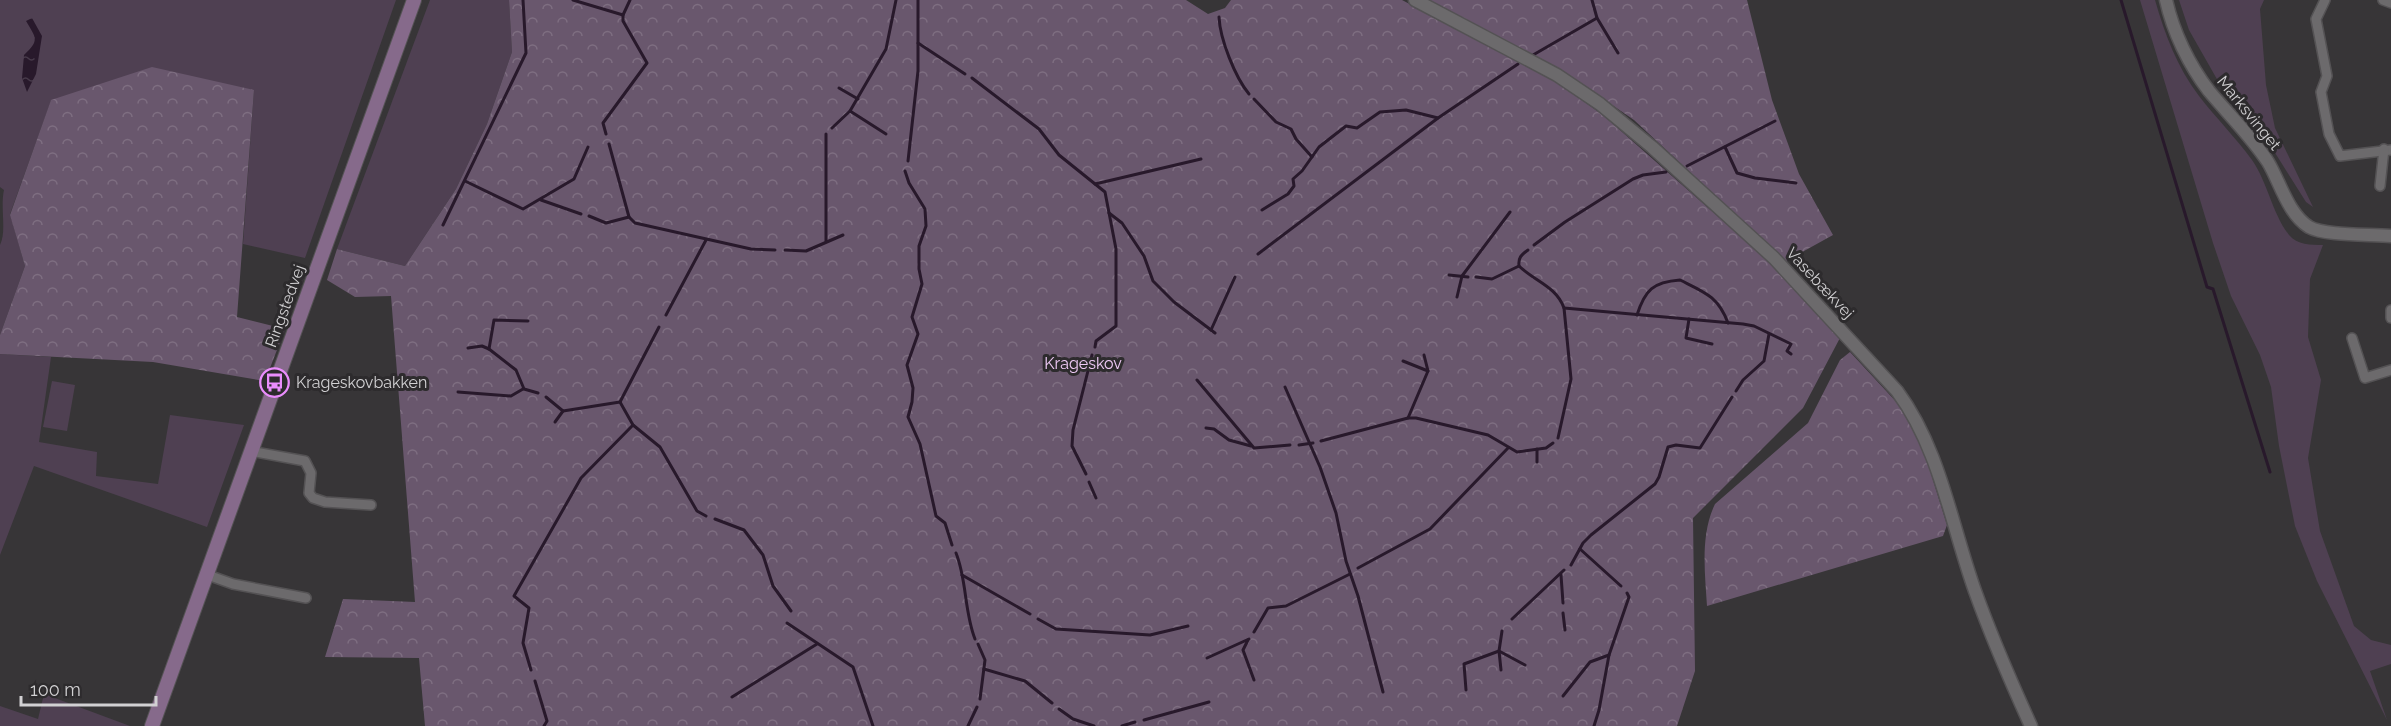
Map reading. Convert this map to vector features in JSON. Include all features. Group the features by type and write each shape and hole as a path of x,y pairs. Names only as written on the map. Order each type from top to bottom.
{"main road":[{"name":"Ringstedvej","path":"152,726 414,0"}],"street":[{"name":"Vasebækvej","path":"1415,0 1557,75 1600,104 1652,147 1774,258 1897,392 1913,413 1927,443 1975,591 2031,726"},
{"name":"Marksvinget","path":"2166,0 2177,35 2195,70 2261,153 2279,181 2295,214 2312,229 2323,232 2391,236"},
{"path":"2325,0 2316,19 2327,76 2321,92 2330,134 2340,156 2388,150 2380,186"},
{"path":"2383,0 2391,3"},
{"path":"2391,310 2391,318"},
{"path":"2352,338 2365,378 2391,370"},
{"path":"250,451 305,461 311,473 309,493 313,498 325,502 371,505"},
{"path":"205,574 233,584 306,598"}],"shaded area":[{"path":"0,0 396,0 305,258 243,244 254,90 51,101 10,214 25,266 0,335 0,245 3,233 4,190 0,187"},
{"path":"430,0 509,0 512,52 487,124 456,189 405,266 337,249"},
{"path":"2140,0 2155,0 2184,74 2199,96 2252,160 2278,217 2289,235 2300,243 2323,245 2310,279 2308,337 2321,380 2308,458 2320,531 2354,626 2371,640 2391,645 2391,664 2370,671 2387,720 2317,581 2295,526 2279,446 2271,387 2260,355 2231,296 2213,243"},
{"path":"2179,0 2264,0 2260,9 2266,85 2275,128 2313,207 2306,202 2267,140 2218,81 2189,30"},
{"path":"0,354 51,357 39,442 97,452 96,476 158,484 170,415 244,425 207,527 34,466 0,555"},
{"path":"52,381 75,385 67,431 43,427"},
{"path":"44,694 130,726 0,726 0,706 38,719"}],"green space":[{"name":"Krageskov","path":"509,0 1186,0 1208,14 1225,8 1231,0 1402,0 1557,82 1604,116 1774,266 1841,336 1803,408 1693,518 1695,671 1677,726 425,726 419,658 325,657 343,599 415,602 391,296 355,297 327,280 337,249 405,266 456,189 487,124 512,52"},
{"path":"1429,0 1747,0 1772,100 1799,174 1833,235 1786,261 1634,120 1564,72"},
{"path":"152,67 254,90 237,317 285,329 265,381 153,362 0,354 0,335 25,266 10,215 51,100"},
{"path":"1850,352 1901,407 1923,448 1947,525 1943,536 1707,606 1705,541 1715,504 1808,423 1840,360"}],"water":[{"path":"32,18 42,36 36,74 27,92 22,78 24,55 35,39 26,21"}],"waterway":[{"path":"443,225 526,53 523,0"},
{"path":"573,0 623,15"},
{"path":"606,134 603,123 647,63 623,21 623,15 630,0"},
{"path":"832,128 850,111 886,49 896,0"},
{"path":"908,161 918,71 918,0"},
{"path":"1592,0 1597,18 1618,53"},
{"path":"2121,0 2207,287 2213,289 2270,472"},
{"path":"1219,17 1229,57 1249,94"},
{"path":"1533,55 1597,18"},
{"path":"918,43 965,74"},
{"path":"1258,254 1438,118 1518,64"},
{"path":"972,78 1039,129 1059,155 1105,192 1116,249 1116,326 1096,341 1095,347"},
{"path":"839,88 858,99"},
{"path":"1254,99 1276,122 1291,129 1296,139 1312,157"},
{"path":"1262,210 1288,194 1294,186 1293,179 1302,171 1319,147 1346,126 1357,128 1380,112 1406,110 1438,118"},
{"path":"850,111 886,134"},
{"path":"1687,166 1775,121"},
{"path":"826,134 826,241"},
{"path":"609,144 629,217 635,223 751,249 775,250"},
{"path":"465,181 523,209 574,179 588,147"},
{"path":"1725,147 1737,173 1755,178 1796,183"},
{"path":"1095,184 1201,159"},
{"path":"905,171 909,183 925,209 926,226 919,246 919,269 922,284 912,317 918,334 907,365 913,388 908,417 920,444 936,516 945,523 952,545"},
{"path":"1534,245 1565,222 1633,179 1643,175 1666,172"},
{"path":"541,200 581,214"},
{"path":"1457,297 1462,276 1510,212"},
{"path":"1109,213 1122,223 1144,256 1153,281 1174,302 1215,333"},
{"path":"589,216 606,223 629,217"},
{"path":"785,250 806,251 843,235"},
{"path":"666,315 706,240"},
{"path":"1528,250 1520,257 1519,266 1556,294 1564,308 1571,379 1558,438"},
{"path":"1476,277 1492,279 1519,266"},
{"path":"1449,275 1468,277"},
{"path":"1211,330 1235,277"},
{"path":"1637,315 1643,299 1651,289 1663,283 1680,280 1715,301 1728,323"},
{"path":"1564,308 1754,326 1791,344 1787,351 1791,354"},
{"path":"1689,319 1686,338 1712,344"},
{"path":"489,349 494,320 528,321"},
{"path":"620,402 659,327"},
{"path":"1736,391 1743,380 1764,361 1769,334"},
{"path":"468,348 482,346 489,349 516,370 524,389 538,393"},
{"path":"1086,474 1072,446 1073,430 1092,355"},
{"path":"1408,418 1428,371 1424,355"},
{"path":"1403,361 1428,371"},
{"path":"1197,380 1254,448 1290,445"},
{"path":"1285,387 1320,467 1336,513 1346,561 1358,596 1383,692"},
{"path":"458,392 511,396 523,389"},
{"path":"546,397 563,411 620,402"},
{"path":"1571,565 1583,543 1591,535 1655,484 1668,447 1676,445 1700,448 1732,397"},
{"path":"620,402 633,425 660,447 697,511 706,516"},
{"path":"555,422 563,411"},
{"path":"1321,441 1408,418 1416,418 1488,435 1517,452 1546,448 1553,443"},
{"path":"531,670 523,643 529,608 514,596 581,478 633,425"},
{"path":"1206,428 1214,429 1229,440 1251,446"},
{"path":"1299,445 1313,443"},
{"path":"1358,568 1430,529 1508,448"},
{"path":"1537,449 1537,462"},
{"path":"1089,482 1096,498"},
{"path":"715,519 744,530 763,555 773,586 791,611"},
{"path":"1580,549 1621,586"},
{"path":"956,553 975,639"},
{"path":"1512,619 1564,570"},
{"path":"1254,632 1268,608 1286,606 1350,574"},
{"path":"962,575 1030,614"},
{"path":"1561,575 1563,603"},
{"path":"1594,726 1609,655 1629,597 1627,593"},
{"path":"1563,613 1565,630"},
{"path":"1038,619 1056,629 1150,635 1188,626"},
{"path":"787,623 853,667 873,726"},
{"path":"1501,670 1499,651 1502,631"},
{"path":"1207,658 1249,639"},
{"path":"1248,640 1243,650 1254,680"},
{"path":"732,697 817,644"},
{"path":"978,644 985,660 980,699"},
{"path":"1466,690 1464,664 1499,651 1525,665"},
{"path":"1563,696 1590,662 1609,655"},
{"path":"984,669 1025,681 1052,703"},
{"path":"535,681 547,721 544,726"},
{"path":"1144,720 1209,702"},
{"path":"968,726 977,707"},
{"path":"1059,709 1073,719 1094,726"},
{"path":"1122,726 1135,722"}],"place":[{"name":"Krageskovbakken","path":"275,382"}]}
